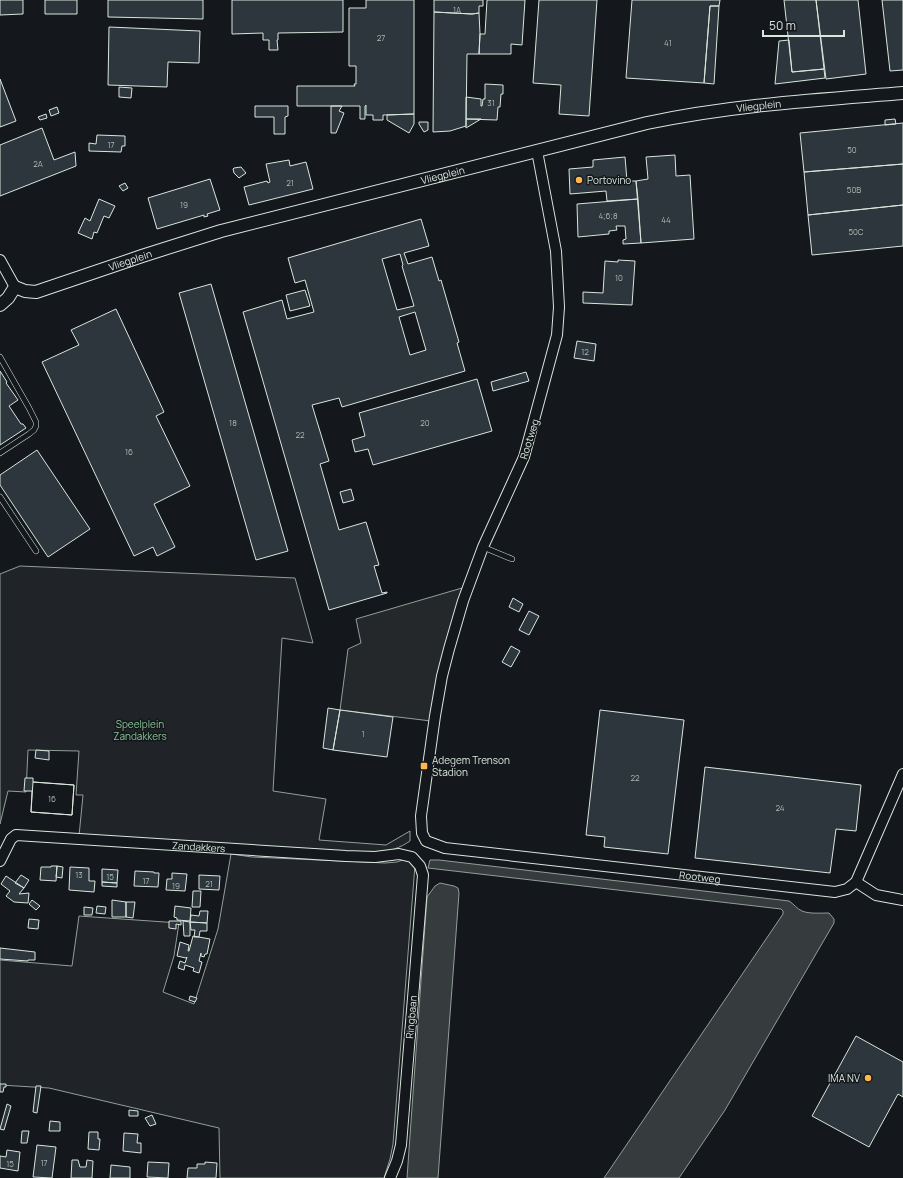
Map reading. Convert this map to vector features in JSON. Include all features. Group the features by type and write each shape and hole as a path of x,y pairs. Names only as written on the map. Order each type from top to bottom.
{"street":[{"name":"Vliegplein","path":"15,287 25,291 36,292 221,231 647,123 681,116 766,104 903,93"},
{"name":"Rootweg","path":"537,151 556,251 559,307 557,335 524,457 483,547 463,600 449,648 442,676 435,716 421,816 422,833 426,841 445,848 835,892 847,889 856,882"},
{"path":"0,260 15,287 8,298 0,305"},
{"path":"903,774 856,882 876,895 903,900"},
{"name":"Zandakkers","path":"0,860 11,839 16,835 346,856 375,857 399,854 412,857"},
{"name":"Ringbaan","path":"390,1178 397,1161 401,1145 423,875 420,866 412,857"}],"lane":[{"path":"0,357 36,422 36,426 29,434 0,454"},
{"path":"0,497 36,550"},
{"path":"483,547 512,559"}],"green space":[{"name":"Speelplein Zandakkers","path":"20,566 295,578 313,643 282,638 273,791 326,799 319,840 386,845 410,831 410,841 378,854 79,836 83,795 76,795 79,751 28,750 26,792 8,791 0,824 0,574"},
{"path":"231,854 252,857 385,863 397,862 405,859 415,865 393,1144 384,1178 220,1178 219,1128 49,1088 0,1085 0,960 72,966 79,916 179,923 174,956 163,992 194,1004 218,929"}],"shaded area":[{"path":"462,588 442,662 431,721 340,710 348,649 361,643 356,619"},
{"path":"430,860 789,901 805,912 829,913 834,919 834,923 725,1110 679,1178 604,1178 783,914 783,911 781,909 428,868"},
{"path":"440,883 458,888 459,893 438,1178 407,1178 427,897 435,886"}],"building":[{"path":"0,0 23,0 23,14 0,15"},
{"path":"45,0 77,0 77,14 45,14"},
{"path":"108,0 203,0 203,19 108,17"},
{"path":"232,0 343,0 343,32 278,33 278,50 269,50 269,40 263,40 263,33 232,34"},
{"path":"366,0 414,0 414,114 383,115 383,120 373,120 373,115 366,115 366,105 365,119 360,119 360,106 297,106 297,86 355,86 356,66 349,66 349,8 366,8"},
{"path":"434,0 483,0 483,6 479,6 479,13 472,14 434,12"},
{"path":"487,0 525,0 522,45 511,44 511,54 479,54 480,34 485,34"},
{"path":"539,0 597,0 589,116 559,114 561,85 533,83"},
{"path":"632,0 720,0 719,6 710,6 704,83 626,78"},
{"path":"784,0 816,0 824,69 792,72"},
{"path":"816,0 858,0 866,74 826,79"},
{"path":"882,0 903,0 903,70 890,71"},
{"path":"710,6 719,6 714,84 704,83"},
{"path":"434,12 479,13 479,54 467,54 466,126 450,131 433,132"},
{"path":"109,27 200,31 199,63 168,62 167,87 108,85"},
{"path":"789,40 792,72 824,69 825,78 775,84 779,41"},
{"path":"0,79 16,121 0,127"},
{"path":"485,84 503,85 503,94 501,94 500,107 498,107 497,120 466,119 466,97 481,99 482,106 483,99 485,99"},
{"path":"119,87 132,88 131,98 119,97"},
{"path":"255,106 288,106 288,116 285,117 285,134 274,134 274,117 255,117"},
{"path":"331,106 342,106 339,111 344,113 336,133 331,133"},
{"path":"57,107 59,113 51,116 49,110"},
{"path":"46,114 47,118 40,120 38,117"},
{"path":"414,114 414,124 409,133 387,120 387,115"},
{"path":"466,119 481,119 466,128"},
{"path":"895,119 896,124 885,125 885,120"},
{"path":"419,122 428,122 428,130 424,132"},
{"path":"903,123 903,164 804,172 800,133"},
{"path":"42,128 54,160 75,152 76,166 0,196 0,145"},
{"path":"97,135 125,136 125,146 122,146 121,152 89,151 89,143 96,144"},
{"path":"675,155 676,176 690,175 694,239 641,243 636,181 648,179 646,157"},
{"path":"625,157 627,181 636,181 638,199 607,201 606,191 570,194 569,169 593,167 593,160"},
{"path":"289,160 290,166 306,162 313,189 249,205 244,187 267,181 268,183 270,182 266,164"},
{"path":"903,164 903,205 808,215 804,172"},
{"path":"241,167 246,173 239,178 234,173 233,169"},
{"path":"210,179 220,210 207,214 208,216 204,217 204,215 157,229 148,198"},
{"path":"125,183 128,188 123,191 119,186"},
{"path":"99,199 115,206 109,218 104,216 97,233 94,232 92,239 78,233 85,218 90,221"},
{"path":"638,199 641,243 623,244 623,240 626,239 625,226 616,226 617,230 609,231 609,234 578,237 577,204"},
{"path":"903,205 903,246 812,255 808,215"},
{"path":"421,219 429,246 404,253 408,264 432,257 439,281 441,280 459,342 457,343 465,371 342,407 339,398 312,405 329,461 320,464 339,530 366,522 379,565 374,566 382,593 387,592 329,610 243,312 282,300 287,319 314,312 305,280 295,283 288,258","holes":["400,254 414,306 397,310 382,259","415,312 426,350 410,355 399,317"]},
{"path":"618,260 635,261 632,305 583,303 583,292 603,293 605,261 618,262"},
{"path":"211,284 288,551 256,560 179,293"},
{"path":"305,290 310,306 290,311 286,295"},
{"path":"116,309 164,412 156,416 190,486 154,504 175,547 157,556 153,547 134,556 42,362 79,345 71,330"},
{"path":"577,341 596,344 594,361 574,358"},
{"path":"0,371 7,382 6,383 18,400 9,406 21,424 23,424 26,428 0,445"},
{"path":"526,372 529,381 493,391 491,382"},
{"path":"477,379 492,431 373,465 368,449 355,452 352,440 365,436 359,413"},
{"path":"37,450 90,529 48,557 0,485 0,475"},
{"path":"351,489 354,500 343,503 340,492"},
{"path":"513,598 523,604 519,612 509,607"},
{"path":"529,611 539,616 529,635 519,630"},
{"path":"511,646 520,651 511,667 502,662"},
{"path":"328,708 340,710 333,750 323,748"},
{"path":"340,710 393,717 387,757 333,750"},
{"path":"600,710 684,720 668,854 604,847 605,837 586,835"},
{"path":"36,750 49,751 49,760 35,758"},
{"path":"705,767 861,785 856,831 836,829 830,873 695,858"},
{"path":"25,778 33,778 33,782 74,785 72,815 31,812 32,791 24,791"},
{"path":"33,782 74,785 72,815 31,812"},
{"path":"57,866 56,881 40,880 41,867"},
{"path":"57,866 63,867 62,878 56,877"},
{"path":"70,867 89,868 89,881 95,881 94,892 69,890"},
{"path":"102,869 118,870 117,883 102,882"},
{"path":"135,871 159,873 158,887 134,886"},
{"path":"172,873 187,874 185,891 166,890 167,879 172,879"},
{"path":"21,875 29,880 24,888 15,883"},
{"path":"199,875 220,876 219,890 199,889"},
{"path":"6,876 24,888 19,894 29,893 28,903 14,902 6,896 10,891 1,884"},
{"path":"102,882 117,883 117,887 102,886"},
{"path":"193,891 201,891 200,907 192,907"},
{"path":"32,900 40,906 36,910 29,904"},
{"path":"112,900 126,902 126,917 112,917"},
{"path":"126,902 135,902 133,918 126,917"},
{"path":"97,906 106,907 105,914 96,913"},
{"path":"175,906 191,908 190,921 177,920 177,918 174,917"},
{"path":"84,907 93,908 92,915 84,915"},
{"path":"200,911 208,911 207,923 190,922 191,915 199,916"},
{"path":"29,919 39,920 38,929 28,928"},
{"path":"169,921 181,921 181,925 176,924 176,929 169,928"},
{"path":"183,921 190,922 190,936 184,936"},
{"path":"190,922 207,923 207,931 200,931 199,937 194,937 195,930 191,930"},
{"path":"193,936 210,939 207,954 205,954 204,957 201,956 201,953 199,961 202,962 199,973 193,971 194,968 185,965 184,970 178,968 180,961 185,963 187,957 177,956 180,942 189,945 189,951"},
{"path":"0,948 35,952 35,960 0,959"},
{"path":"190,996 197,998 195,1002 189,1000"},
{"name":"IMA NV","path":"856,1036 903,1062 903,1097 898,1094 869,1147 812,1116"},
{"path":"0,1084 6,1084 3,1092 0,1092"},
{"path":"36,1086 41,1086 37,1113 33,1112"},
{"path":"7,1104 11,1106 4,1130 0,1129"},
{"path":"129,1110 138,1111 138,1116 129,1116"},
{"path":"152,1115 156,1124 150,1126 145,1118"},
{"path":"50,1121 60,1122 60,1131 49,1131"},
{"path":"22,1131 29,1131 27,1143 21,1143"},
{"path":"89,1132 98,1132 98,1139 100,1139 99,1150 88,1149"},
{"path":"124,1133 138,1134 137,1143 141,1143 141,1153 123,1151"},
{"path":"37,1145 56,1147 52,1178 33,1177"},
{"path":"7,1150 20,1152 18,1171 0,1168 0,1156 6,1157"},
{"path":"72,1160 78,1160 80,1167 86,1167 87,1160 93,1161 92,1178 71,1178"},
{"path":"148,1162 169,1163 168,1178 147,1177"},
{"path":"205,1162 217,1163 216,1178 187,1178 188,1168 197,1168 197,1164 205,1164"},
{"path":"111,1165 130,1167 130,1178 110,1178"}],"place":[{"name":"Portovino","path":"579,180"},
{"name":"Adegem Trenson Stadion","path":"424,766"},
{"name":"IMA NV","path":"868,1078"}]}
